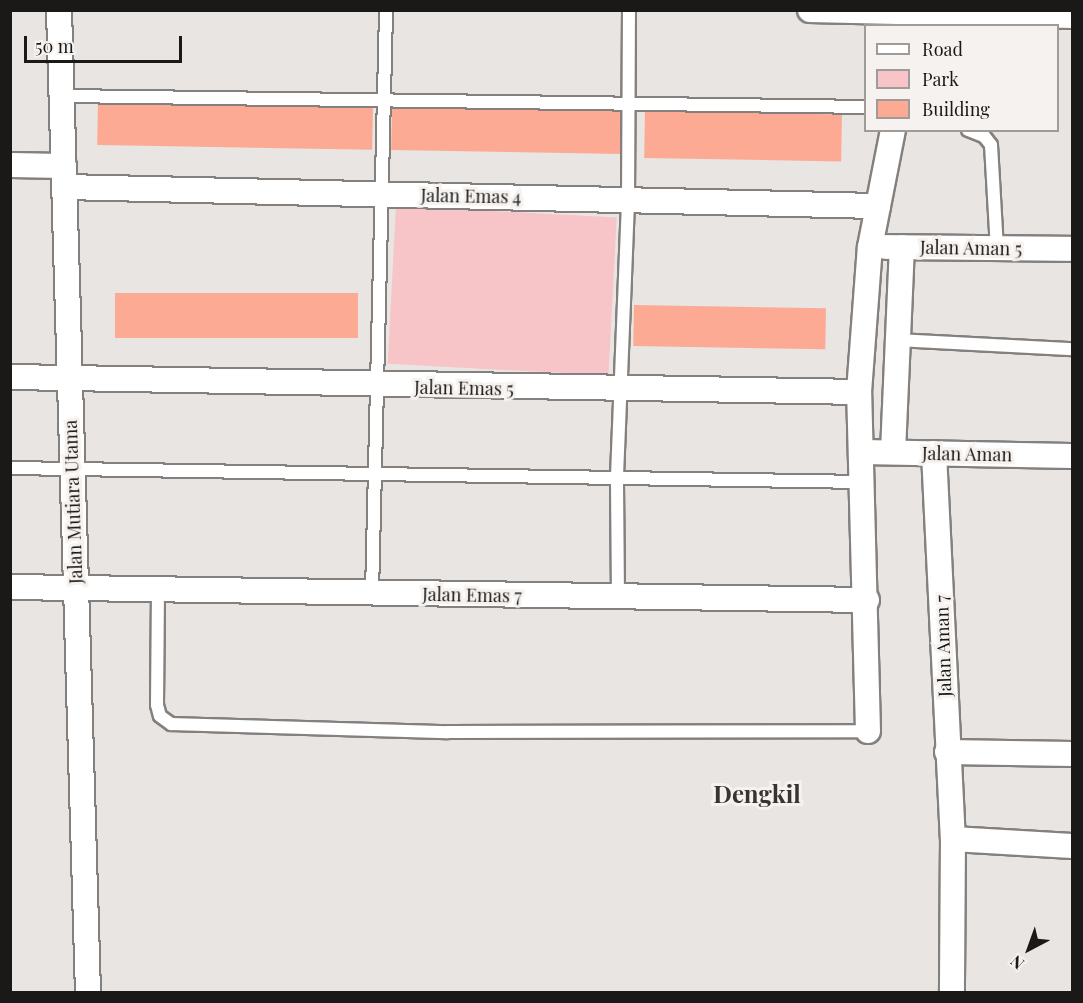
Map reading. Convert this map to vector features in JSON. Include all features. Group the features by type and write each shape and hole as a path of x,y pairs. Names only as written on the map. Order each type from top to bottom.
{"street":[{"name":"Jalan Mutiara Utama","path":"59,10 88,993"},
{"path":"810,10 982,20 1072,16"},
{"path":"868,731 867,600 860,392 870,247 893,132"},
{"name":"Jalan Emas 4","path":"10,165 64,177 382,194 878,206"},
{"name":"Jalan Aman 5","path":"870,247 1072,249"},
{"path":"893,452 902,247"},
{"name":"Jalan Emas 5","path":"10,377 378,387 860,392"},
{"name":"Jalan Aman","path":"861,452 1072,456"},
{"name":"Jalan Aman 7","path":"934,453 953,839 952,993"},
{"name":"Jalan Emas 7","path":"10,587 867,600"},
{"path":"947,752 1072,754"},
{"path":"953,839 1072,846"}],"lane":[{"path":"372,593 386,10"},
{"path":"618,597 616,476 628,200 629,10"},
{"path":"62,96 864,107"},
{"path":"973,132 984,136 991,145 997,248"},
{"path":"898,340 1072,349"},
{"path":"10,468 616,476 862,482"},
{"path":"158,591 157,705 160,716 171,724 448,732 868,731"}],"green space":[{"path":"396,206 617,218 608,375 388,364"}],"building":[{"path":"98,99 373,104 372,150 97,145"},
{"path":"392,104 623,108 622,154 391,150"},
{"path":"645,111 842,114 841,161 644,158"},
{"path":"115,293 358,293 358,338 115,338"},
{"path":"634,305 826,308 825,349 633,346"}],"district":[{"name":"Dengkil","path":"757,794"}]}
